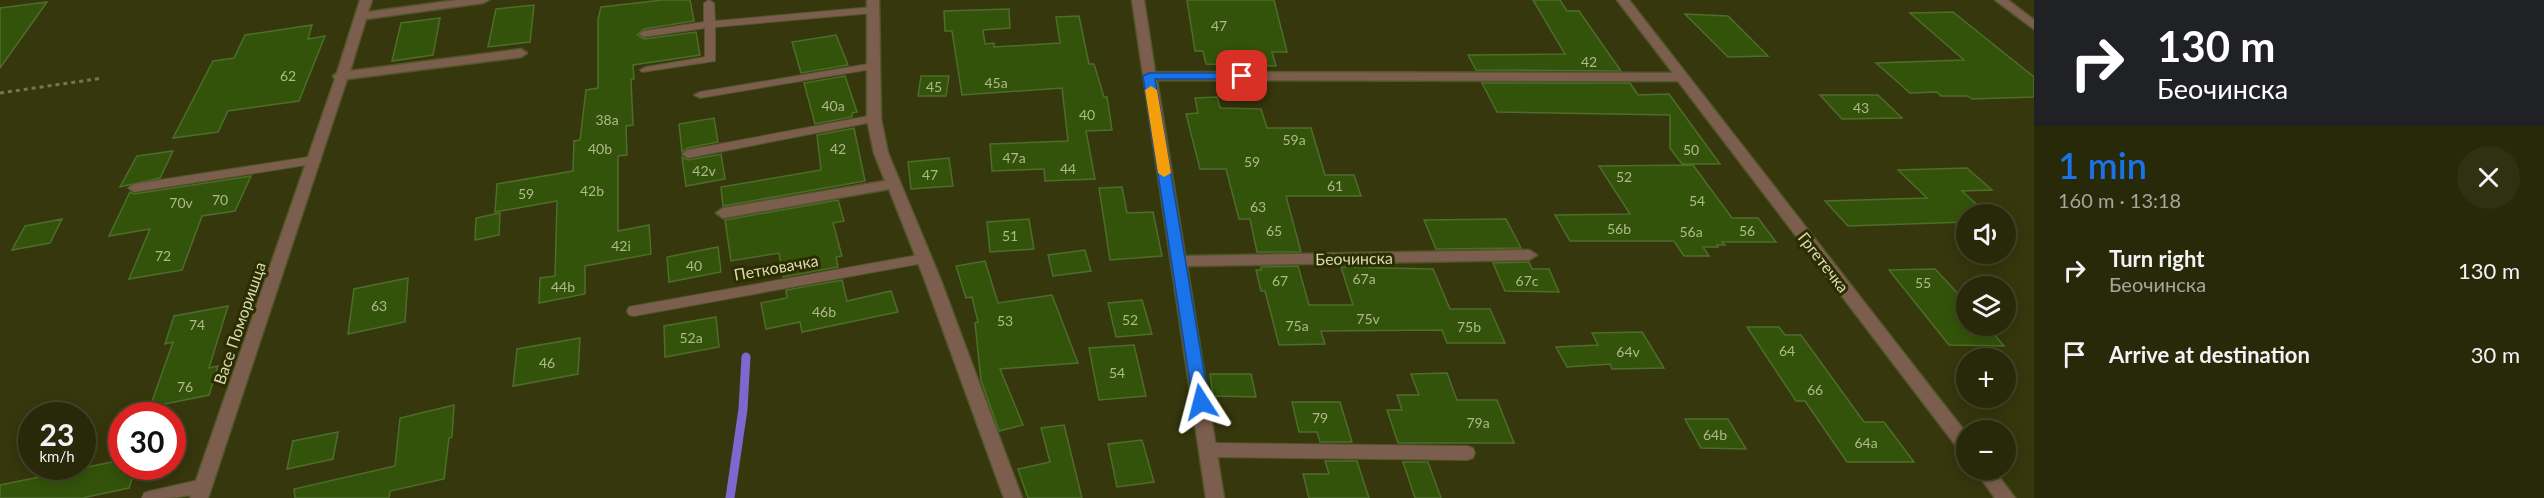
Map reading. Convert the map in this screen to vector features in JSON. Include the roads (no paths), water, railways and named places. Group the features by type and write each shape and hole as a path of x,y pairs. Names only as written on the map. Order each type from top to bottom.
{"street":[{"name":"Васе Поморишца","path":"201,492 315,160 339,76 366,0"},
{"path":"360,16 483,0"},
{"path":"1138,0 1215,498"},
{"name":"Гргетечка","path":"1623,0 1956,433"},
{"path":"2001,0 2034,26"},
{"path":"873,5 874,120 880,153 924,259 1013,498"},
{"path":"339,76 521,52"},
{"path":"1149,76 1682,77"},
{"path":"723,213 893,184"},
{"name":"Беочинска","path":"1179,261 1530,255"},
{"path":"1992,480 2007,498"}],"lane":[{"path":"646,70 711,59 707,25 709,3"},
{"path":"644,34 873,5"},
{"path":"700,95 874,66"},
{"path":"688,154 874,120"},
{"path":"134,188 315,160"},
{"name":"Петковачка","path":"634,311 924,259"},
{"path":"1208,450 1467,453"},
{"path":"150,498 201,492"}],"waterway":[{"path":"730,498 743,409 746,357"}]}
